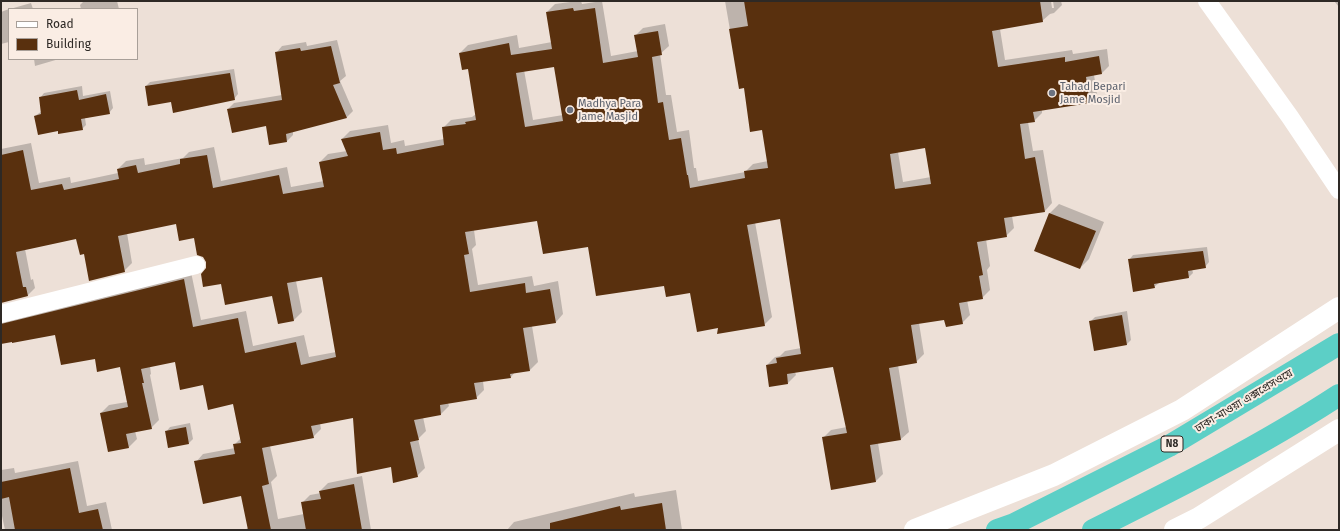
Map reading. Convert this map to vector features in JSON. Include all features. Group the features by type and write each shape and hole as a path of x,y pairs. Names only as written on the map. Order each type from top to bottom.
{"highway":[{"name":"ঢাকা-মাওয়া এক্সপ্রেসওয়ে","path":"997,530 1014,524 1169,446 1339,344"},
{"path":"1093,530 1179,487 1281,430 1339,395"}],"main road":[{"path":"915,530 1054,475 1182,410 1339,308"},
{"path":"1175,530 1200,524 1339,430"}],"street":[{"path":"1207,1 1290,116 1339,190"},
{"path":"1,314 196,265"}],"building":[{"path":"744,1 1040,1 1043,22 992,31 998,67 1065,57 1065,62 1099,56 1102,74 1086,77 1090,103 1033,112 1035,122 1020,124 1025,159 1035,157 1045,212 1004,218 1007,237 977,242 983,275 979,276 983,299 959,303 963,324 946,327 944,320 911,325 917,363 889,368 901,440 870,445 876,482 831,490 822,437 847,433 833,367 787,374 788,384 769,387 766,365 777,363 776,358 801,354 780,219 747,225 765,326 717,334 718,328 697,332 690,293 666,297 664,286 596,296 588,247 543,254 537,221 465,232 469,254 464,255 470,292 525,283 526,293 550,289 556,323 523,328 530,371 510,374 511,378 474,383 477,399 440,405 441,415 414,420 419,440 410,442 418,477 393,483 391,467 357,474 353,418 311,426 314,438 262,448 269,484 262,486 271,530 248,530 241,496 203,504 194,461 235,454 233,444 241,443 233,404 208,410 203,385 180,390 175,362 141,369 144,383 142,383 152,429 126,434 129,448 108,452 100,413 128,407 120,367 97,372 95,359 61,365 55,335 1,344 1,324 184,279 193,327 238,318 245,353 296,342 301,365 336,357 322,277 287,283 294,321 278,324 272,296 225,305 221,284 203,287 201,274 206,268 206,262 203,257 197,255 194,238 179,241 176,224 118,236 125,272 89,281 84,254 80,255 76,239 16,252 23,287 26,287 28,296 1,303 1,155 23,150 31,190 62,184 64,190 119,179 117,169 136,165 138,173 180,164 180,159 207,155 213,188 279,175 283,194 324,187 319,162 348,156 341,139 380,132 383,150 396,148 397,154 444,145 442,127 466,124 465,122 476,120 468,69 462,70 459,53 509,43 511,55 552,49 546,12 573,8 574,11 595,8 603,63 638,57 634,35 658,31 662,55 652,57 658,103 663,102 669,140 681,138 690,188 745,178 744,171 768,168 762,130 750,132 744,88 739,89 729,29 748,26","holes":["554,67 563,121 525,127 516,73","925,148 931,184 895,189 890,154"]},
{"path":"331,46 340,83 333,85 347,118 286,134 287,142 269,145 266,126 232,133 227,109 282,100 275,52 300,48 301,51"},
{"path":"230,73 235,100 173,113 171,102 148,106 145,86"},
{"path":"77,90 79,100 106,94 110,114 81,119 83,130 58,134 58,131 38,135 34,116 41,114 39,97"},
{"path":"1049,213 1096,231 1080,269 1034,251"},
{"path":"1203,251 1206,268 1188,271 1189,278 1154,284 1155,288 1133,292 1128,259"},
{"path":"1122,315 1127,345 1094,351 1089,321"},
{"path":"186,427 189,444 168,448 165,431"},
{"path":"70,468 79,513 98,509 103,530 15,530 9,497 1,499 1,482"},
{"path":"354,484 362,530 306,530 301,502 321,499 319,491"},
{"path":"662,503 666,530 550,530 550,523 620,506 621,510"}],"place":[{"name":"Tahad Bepari Jame Mosjid","path":"1052,93"},
{"name":"Madhya Para Jame Masjid","path":"570,110"}]}
